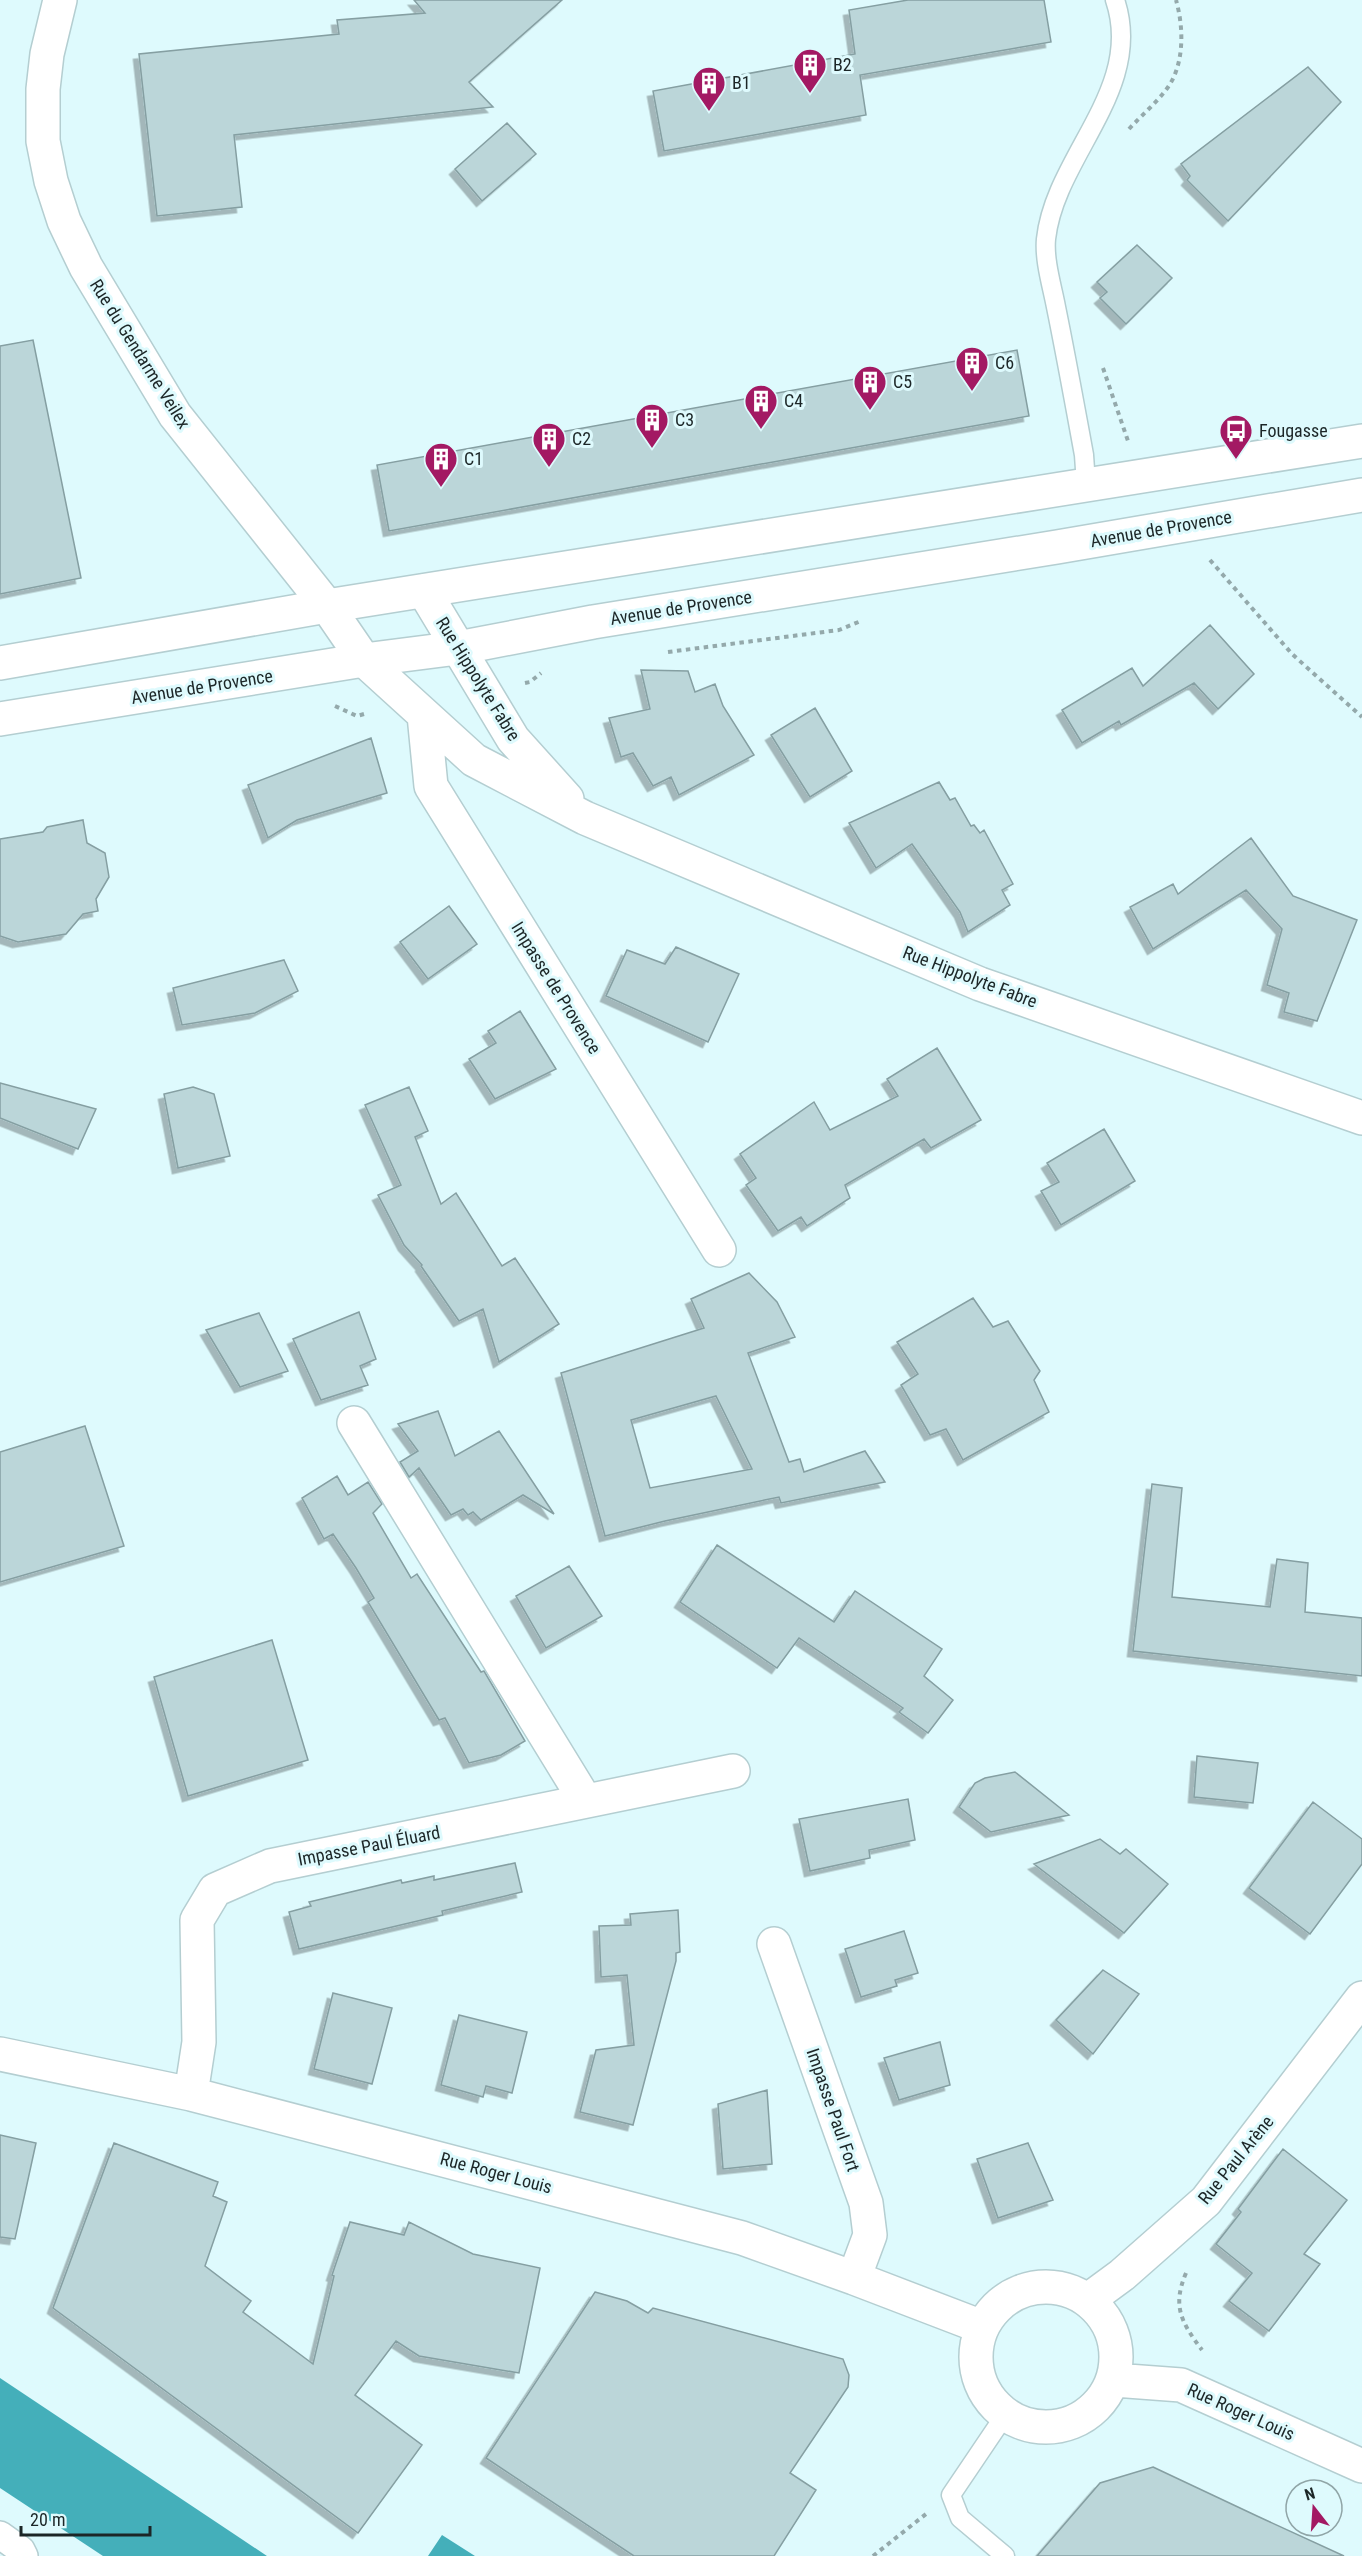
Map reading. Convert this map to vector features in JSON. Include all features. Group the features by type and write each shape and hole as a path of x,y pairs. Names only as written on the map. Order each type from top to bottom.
{"street":[{"name":"Rue du Gendarme Veilex","path":"60,0 47,54 43,89 43,141 51,181 64,221 86,267 176,415 327,606 364,660"},
{"path":"0,663 327,606 1362,441"},
{"name":"Avenue de Provence","path":"0,719 364,660 458,648 593,622 1362,495"},
{"name":"Rue Hippolyte Fabre","path":"424,591 513,739 585,818"},
{"name":"Rue Hippolyte Fabre","path":"364,660 474,760 585,818 980,984 1362,1118"},
{"name":"Impasse de Provence","path":"424,715 431,786 719,1250"},
{"path":"354,1423 585,1800"},
{"name":"Impasse Paul Éluard","path":"191,2094 199,2042 197,1920 215,1890 270,1866 585,1800 733,1772"},
{"name":"Impasse Paul Fort","path":"774,1944 866,2203 870,2235 854,2278"},
{"name":"Rue Paul Arène","path":"1088,2300 1122,2275 1206,2201 1362,1998"},
{"name":"Rue Roger Louis","path":"0,2054 191,2094 742,2238 982,2327"},
{"path":"1060,2288 1088,2300 1108,2322 1117,2350 1114,2380 1096,2408 1068,2425 1035,2428 1005,2415 987,2397 977,2375 975,2351 982,2327 1001,2303 1028,2289 1060,2288"},
{"name":"Rue Roger Louis","path":"1114,2380 1181,2385 1362,2466"},
{"path":"0,2535 21,2550 24,2556"}],"lane":[{"path":"1086,484 1084,455 1046,241 1061,189 1098,117 1122,55 1122,19 1115,0"},
{"path":"1005,2415 951,2494 960,2518 1005,2556"}],"path":[{"path":"1122,136 1167,89 1177,67 1182,38 1181,15 1176,0"},
{"path":"1101,362 1130,447"},
{"path":"1189,524 1201,550 1292,654 1362,717"},
{"path":"873,2556 951,2494"}],"water":[{"path":"0,2378 267,2556 103,2556 0,2488"},
{"path":"442,2535 475,2556 428,2556"}],"building":[{"path":"414,0 562,0 469,82 493,107 234,135 242,207 157,216 139,54 339,34 337,20 425,13"},
{"path":"908,0 1044,0 1051,42 860,75 866,115 664,151 653,91 855,54 849,10"},
{"path":"1308,67 1341,102 1228,221 1187,180 1190,176 1181,164"},
{"path":"507,123 536,154 482,201 455,169"},
{"path":"1137,245 1172,278 1126,324 1100,298 1107,292 1097,282"},
{"path":"33,340 81,578 0,594 0,346"},
{"path":"1017,350 1029,416 389,531 377,465"},
{"path":"1210,625 1254,674 1218,709 1194,683 1121,725 1119,721 1082,743 1062,710 1132,668 1143,686"},
{"path":"641,670 688,671 695,692 715,684 723,706 754,755 679,795 671,777 653,786 633,753 621,757 609,718 650,709"},
{"path":"815,708 852,771 810,797 771,735"},
{"path":"371,738 387,793 297,820 268,838 248,785"},
{"path":"939,782 950,800 955,798 971,826 974,825 980,833 984,830 1013,884 1002,890 1010,905 968,932 960,912 912,844 876,868 849,823"},
{"path":"83,820 87,843 105,853 109,877 96,899 98,911 83,914 66,934 18,942 0,936 0,839 43,832 47,827"},
{"path":"1251,838 1293,896 1357,920 1317,1021 1284,1012 1289,993 1267,985 1282,929 1246,890 1153,949 1130,907 1173,884 1178,894"},
{"path":"449,906 477,944 428,979 400,942"},
{"path":"676,947 739,974 708,1042 606,996 627,950 665,964"},
{"path":"284,960 298,991 255,1013 182,1025 173,988"},
{"path":"520,1011 556,1069 495,1099 469,1059 496,1043 488,1031"},
{"path":"937,1048 981,1120 931,1148 924,1139 845,1185 850,1198 807,1226 801,1217 778,1231 746,1185 756,1178 740,1154 814,1102 830,1130 898,1096 887,1079"},
{"path":"0,1083 96,1109 78,1149 0,1118"},
{"path":"193,1087 214,1094 230,1156 178,1168 164,1094"},
{"path":"409,1087 428,1131 415,1137 441,1204 456,1193 502,1266 515,1258 559,1324 499,1362 483,1309 459,1321 422,1265 404,1245 378,1195 401,1185 365,1105"},
{"path":"1104,1129 1135,1181 1061,1225 1041,1191 1059,1182 1047,1163"},
{"path":"749,1273 777,1302 795,1337 748,1353 789,1462 800,1459 804,1472 865,1451 885,1482 781,1503 779,1497 605,1536 561,1373 704,1328 691,1299","holes":["716,1396 752,1469 650,1488 631,1420"]},
{"path":"973,1298 993,1327 1008,1321 1040,1371 1034,1380 1049,1412 963,1460 946,1429 930,1435 901,1385 918,1374 897,1342"},
{"path":"359,1312 376,1359 360,1366 368,1385 321,1400 293,1339"},
{"path":"259,1313 288,1371 240,1387 206,1330"},
{"path":"438,1411 455,1456 499,1431 554,1514 523,1495 481,1520 473,1512 468,1515 463,1509 451,1515 419,1468 409,1477 400,1462 418,1451 398,1424"},
{"path":"85,1426 124,1546 0,1582 0,1452"},
{"path":"337,1476 348,1495 368,1482 382,1504 373,1513 411,1578 417,1574 481,1672 484,1671 525,1741 501,1755 469,1763 445,1718 439,1720 368,1602 374,1598 356,1568 333,1534 324,1539 302,1498"},
{"path":"1152,1484 1182,1488 1172,1597 1270,1607 1277,1559 1308,1563 1305,1612 1362,1618 1362,1676 1133,1651"},
{"path":"717,1545 834,1622 855,1591 942,1649 924,1676 953,1700 928,1733 899,1712 903,1708 799,1638 777,1668 680,1602"},
{"path":"569,1566 602,1616 546,1648 516,1596"},
{"path":"272,1640 308,1760 188,1796 154,1677"},
{"path":"1197,1756 1258,1763 1253,1803 1194,1797"},
{"path":"1015,1772 1069,1815 991,1832 959,1807 975,1783 985,1778"},
{"path":"908,1799 915,1840 869,1850 870,1858 810,1871 799,1819"},
{"path":"1313,1802 1362,1839 1362,1864 1310,1934 1249,1888"},
{"path":"1100,1839 1120,1854 1126,1849 1168,1884 1124,1933 1034,1864"},
{"path":"515,1863 522,1892 442,1911 443,1915 299,1949 289,1912 311,1906 309,1902 401,1880 402,1883 434,1876 434,1880"},
{"path":"678,1910 680,1952 676,1953 676,1961 633,2125 580,2112 596,2050 634,2045 627,1975 601,1977 599,1926 631,1925 630,1914"},
{"path":"904,1931 918,1973 895,1980 897,1986 861,1997 845,1949"},
{"path":"1103,1970 1139,1994 1093,2054 1056,2020"},
{"path":"333,1993 392,2008 372,2084 314,2069"},
{"path":"459,2015 527,2032 512,2093 486,2086 483,2097 441,2085"},
{"path":"940,2042 950,2085 899,2100 884,2058"},
{"path":"767,2090 772,2164 723,2169 718,2104"},
{"path":"0,2135 36,2143 15,2239 0,2237"},
{"path":"114,2143 218,2182 213,2196 227,2202 205,2266 251,2301 243,2312 313,2364 334,2276 332,2275 350,2222 404,2235 409,2222 473,2254 540,2268 519,2373 419,2356 396,2341 355,2395 422,2445 358,2533 53,2308"},
{"path":"1028,2143 1053,2200 998,2218 977,2159"},
{"path":"1283,2149 1347,2200 1304,2254 1320,2264 1269,2331 1229,2301 1252,2273 1216,2244 1241,2212 1238,2209"},
{"path":"595,2292 627,2301 648,2313 653,2308 843,2359 849,2375 848,2387 790,2473 816,2490 774,2556 634,2556 486,2458"},
{"path":"1153,2467 1284,2528 1284,2538 1305,2538 1344,2556 1037,2556 1100,2483"}],"place":[{"name":"B2","path":"810,94"},
{"name":"B1","path":"709,112"},
{"name":"C6","path":"972,392"},
{"name":"C5","path":"870,411"},
{"name":"C4","path":"761,430"},
{"name":"C3","path":"652,449"},
{"name":"Fougasse","path":"1236,460"},
{"name":"C2","path":"549,468"},
{"name":"C1","path":"441,488"}]}
